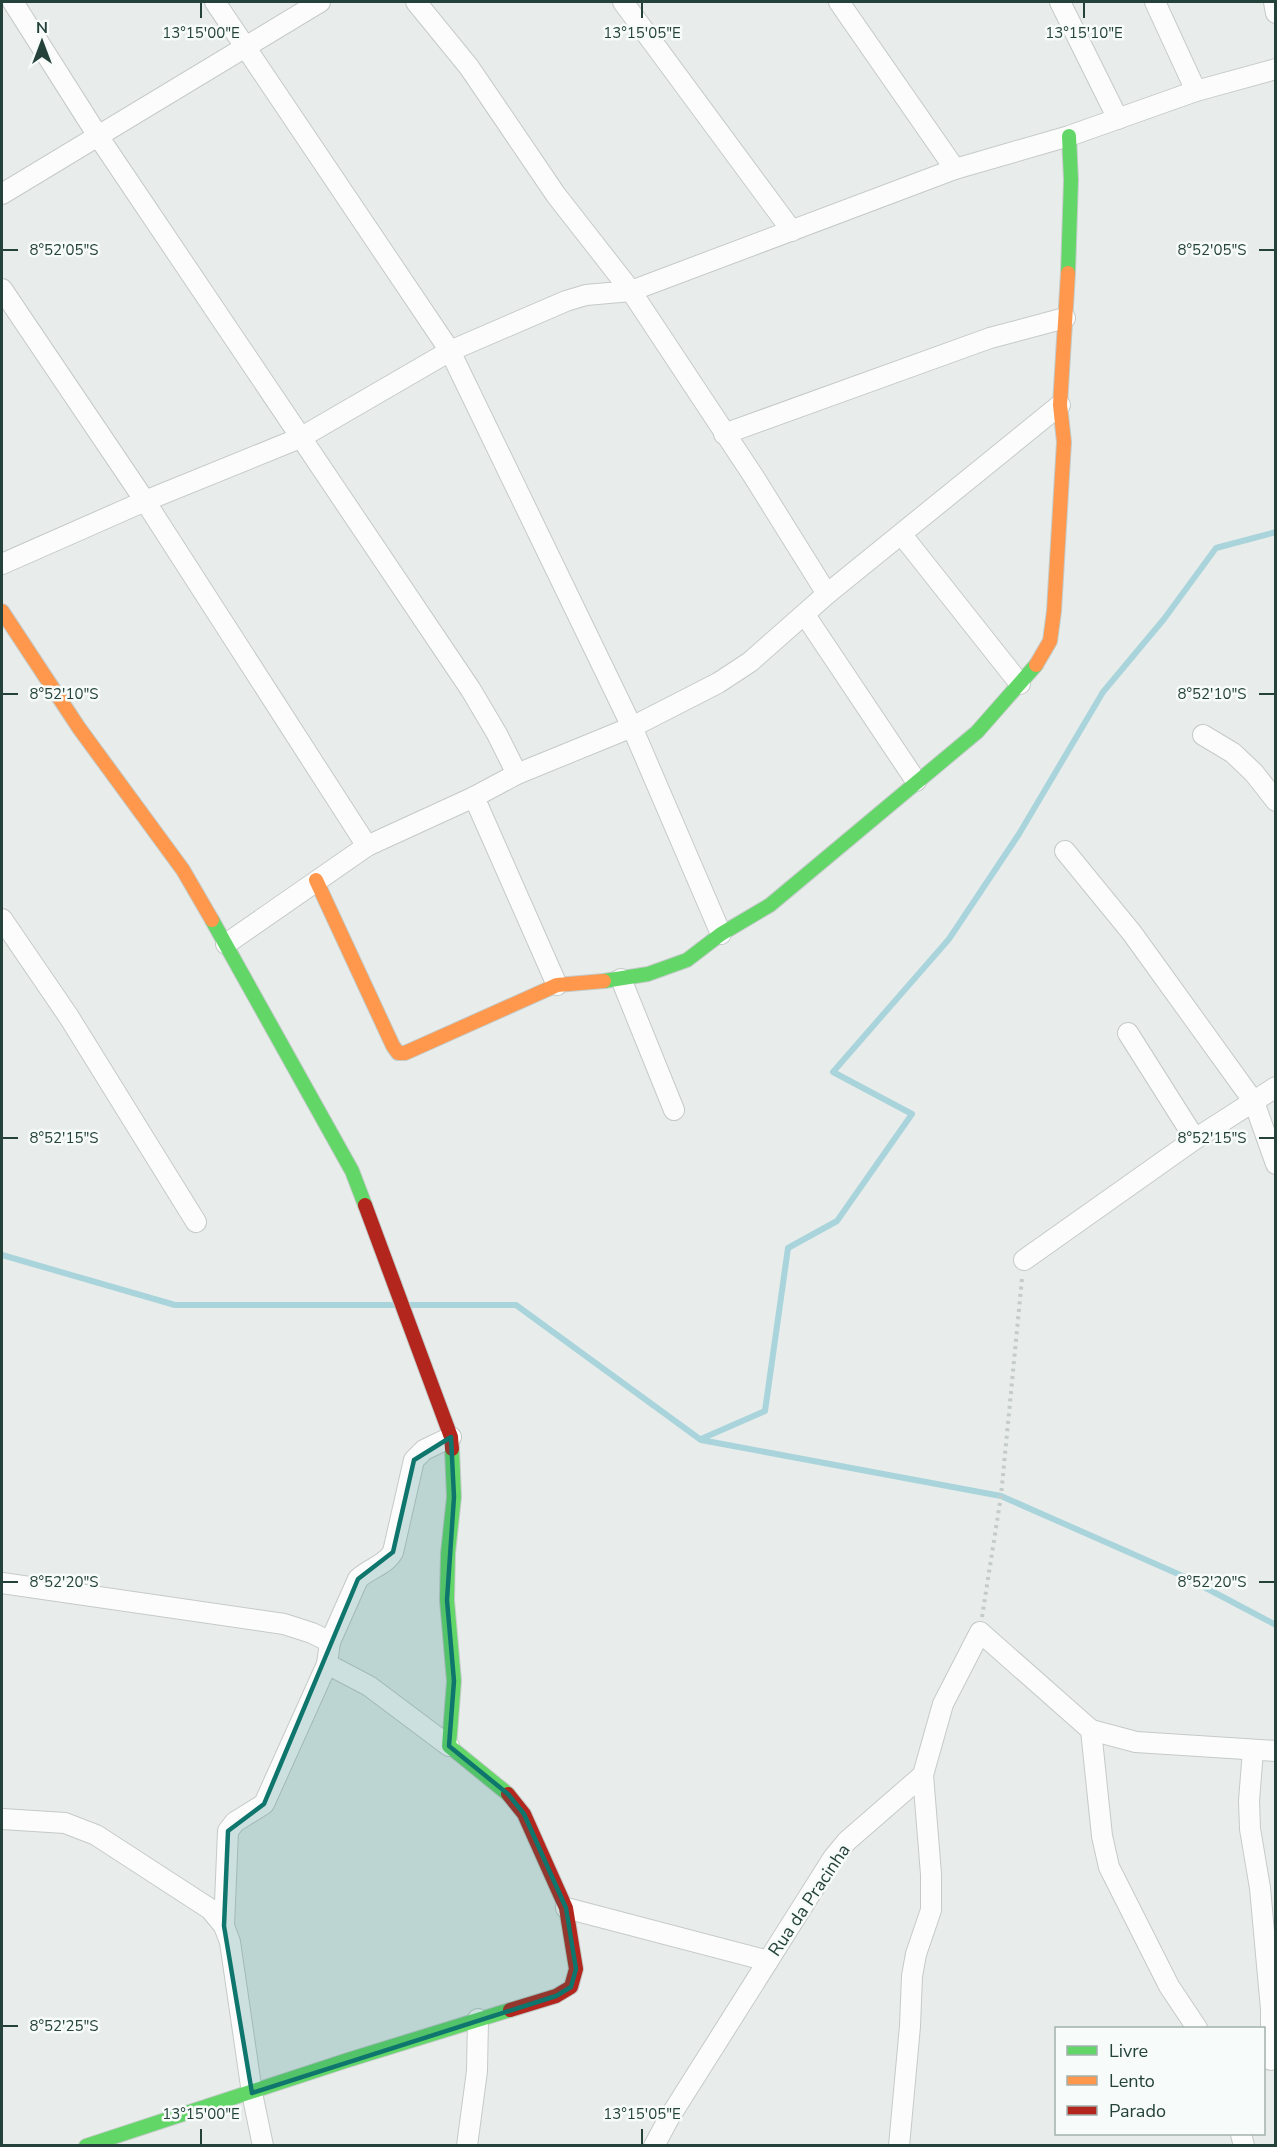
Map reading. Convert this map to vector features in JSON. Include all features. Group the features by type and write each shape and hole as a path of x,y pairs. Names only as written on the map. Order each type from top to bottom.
{"street":[{"path":"13,2 98,136 471,690 517,774"},
{"path":"215,2 450,351 632,727 721,934"},
{"path":"2,194 320,2"},
{"path":"416,2 469,67 556,195 631,291 754,477 827,594"},
{"path":"623,2 792,231"},
{"path":"839,2 955,169"},
{"path":"1060,2 1118,119"},
{"path":"1155,2 1196,91"},
{"path":"1274,2 1275,13"},
{"path":"2,564 145,501 300,438 450,351 566,301 586,295 631,291 955,169 1069,136 1196,91 1275,69"},
{"path":"316,880 398,1053 405,1053 557,985 621,980 648,974 687,960 721,934 770,905 977,732 1039,661 1050,641 1064,442 1060,405 1071,180 1069,136"},
{"path":"2,289 145,501 368,846"},
{"path":"724,434 990,338 1065,318"},
{"path":"226,944 368,846 474,797 517,774 632,727 718,683 750,662 827,594 1060,405"},
{"path":"902,535 1020,684"},
{"path":"2,611 80,728 183,870 352,1171 451,1437 454,1497 448,1552 447,1600 454,1681 449,1746"},
{"path":"805,615 916,781"},
{"path":"1203,735 1233,753 1254,773 1275,801"},
{"path":"474,797 557,985"},
{"path":"1065,851 1132,933 1254,1102 1275,1164"},
{"path":"2,919 69,1017 196,1222"},
{"path":"621,980 674,1110"},
{"path":"1128,1032 1195,1139"},
{"path":"1024,1260 1195,1139 1275,1088"},
{"path":"224,1926 228,1831 235,1822 264,1804 327,1664 330,1642 358,1579 388,1560 393,1552 414,1460 424,1450 451,1437"},
{"path":"2,1583 284,1624 312,1633 330,1642"},
{"path":"899,2145 910,2026 912,1976 916,1954 931,1910 931,1874 923,1775 943,1704 980,1632 1091,1730 1136,1742 1275,1751"},
{"path":"86,2145 348,2060 556,1996 571,1987 576,1969 566,1908 524,1814 508,1794 449,1746 369,1686 327,1664"},
{"path":"1091,1730 1102,1836 1109,1867 1169,1986 1196,2027"},
{"path":"1253,1750 1249,1801 1271,2009 1270,2063"},
{"name":"Rua da Pracinha","path":"654,2145 833,1858 847,1841 923,1775"},
{"path":"2,1819 65,1823 96,1835 210,1909 224,1926 230,1941 252,2093 263,2145"},
{"path":"566,1908 768,1961"},
{"path":"467,2145 477,2071 478,2019"}],"path":[{"path":"980,1632 1001,1496 1024,1260"}],"highlighted area":[{"path":"451,1437 454,1497 447,1600 454,1681 449,1746 508,1794 524,1814 566,1908 576,1969 571,1987 556,1996 252,2093 224,1926 228,1831 264,1804 358,1579 393,1552 414,1460"}],"waterway":[{"path":"701,1439 765,1411 788,1248 837,1221 912,1114 833,1072 949,939 1019,834 1103,692 1164,619 1216,548 1276,532"},
{"path":"2,1255 175,1305 396,1305"},
{"path":"409,1305 516,1305 701,1440 1001,1496 1185,1577 1276,1625"}],"traffic: fast":[{"path":"1068,273 1071,180 1069,136"},
{"path":"604,981 648,974 687,960 721,934 770,905 977,732 1036,665"},
{"path":"212,920 352,1171 365,1205"},
{"path":"452,1449 454,1497 448,1553 447,1600 454,1681 449,1746 508,1794"},
{"path":"86,2146 348,2060 510,2010"}],"traffic: slow":[{"path":"1036,665 1050,641 1054,611 1064,442 1060,405 1068,273"},
{"path":"2,611 79,728 183,870 212,920"},
{"path":"316,880 398,1053 405,1053 557,985 604,981"}],"traffic: jam":[{"path":"365,1205 451,1437 452,1449"},
{"path":"508,1794 524,1814 566,1908 576,1969 571,1987 556,1996 510,2010"}]}
